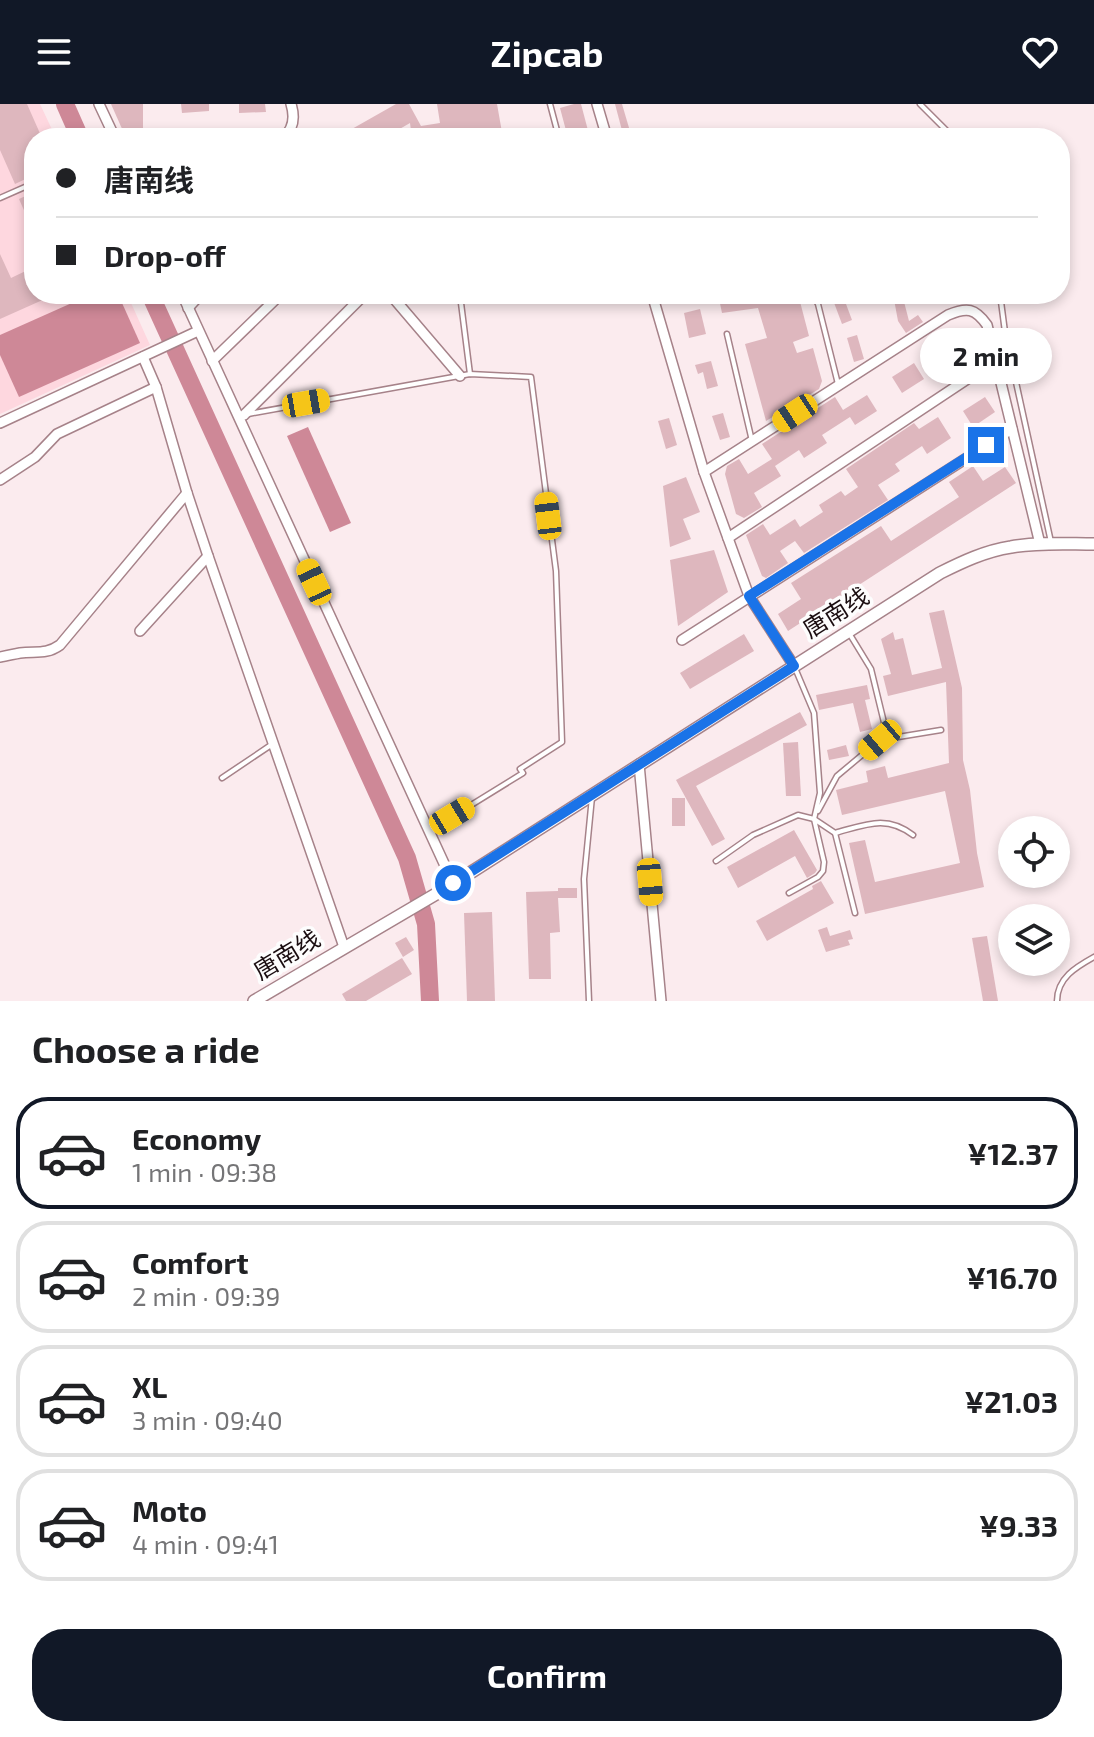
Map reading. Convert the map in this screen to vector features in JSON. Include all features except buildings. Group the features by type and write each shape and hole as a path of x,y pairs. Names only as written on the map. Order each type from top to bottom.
{"street":[{"path":"99,104 110,128"},
{"path":"291,104 291,128"},
{"path":"597,104 604,128"},
{"path":"186,304 241,415 451,885"},
{"path":"188,308 192,304"},
{"path":"212,361 271,304"},
{"path":"241,415 355,304"},
{"path":"399,304 465,375"},
{"path":"655,304 704,472 749,596 794,666"},
{"path":"704,472 948,315 971,310 980,315 987,325 1012,429 1045,544"},
{"path":"0,423 198,331"},
{"path":"143,357 156,387 208,556 344,947"},
{"path":"728,538 996,360"},
{"path":"0,480 35,457 57,434 156,387"},
{"path":"682,640 1012,429"},
{"path":"0,657 52,651 60,645 187,493"},
{"name":"唐南线","path":"254,1001 451,885 940,573 982,554 1009,547 1094,544"},
{"path":"140,631 208,556"},
{"path":"639,764 661,1001"}],"lane":[{"path":"550,104 556,128"},
{"path":"920,104 944,128"},
{"path":"0,198 24,187"},
{"path":"461,304 465,375"},
{"path":"818,304 838,386"},
{"path":"1001,304 1045,544"},
{"path":"727,334 752,441"},
{"path":"241,415 465,375 531,377 556,571 562,742 520,769 523,773 429,831"},
{"path":"848,631 871,669 888,739"},
{"path":"789,893 818,877 823,871 824,862 814,819 820,793 814,713 794,666"},
{"path":"814,819 837,776 880,740 941,730"},
{"path":"222,778 273,743"},
{"path":"589,1001 584,879 592,794"},
{"path":"716,861 753,835 798,815 814,819 835,833 855,913"},
{"path":"835,833 871,823 885,823 900,825 913,835"},
{"path":"1057,1001 1058,987 1066,977 1094,957"}],"shaded area":[{"path":"0,104 40,104 51,128 24,128 24,304 132,304 150,345 0,414"},
{"path":"70,304 122,304 140,343 19,397 0,355 0,335"},
{"path":"308,427 351,523 330,532 287,436"}],"waterway":[{"path":"65,104 76,128"},
{"path":"155,304 407,858 426,924 430,1001"}],"route":[{"path":"453,883 794,666 749,596 986,445"}]}
